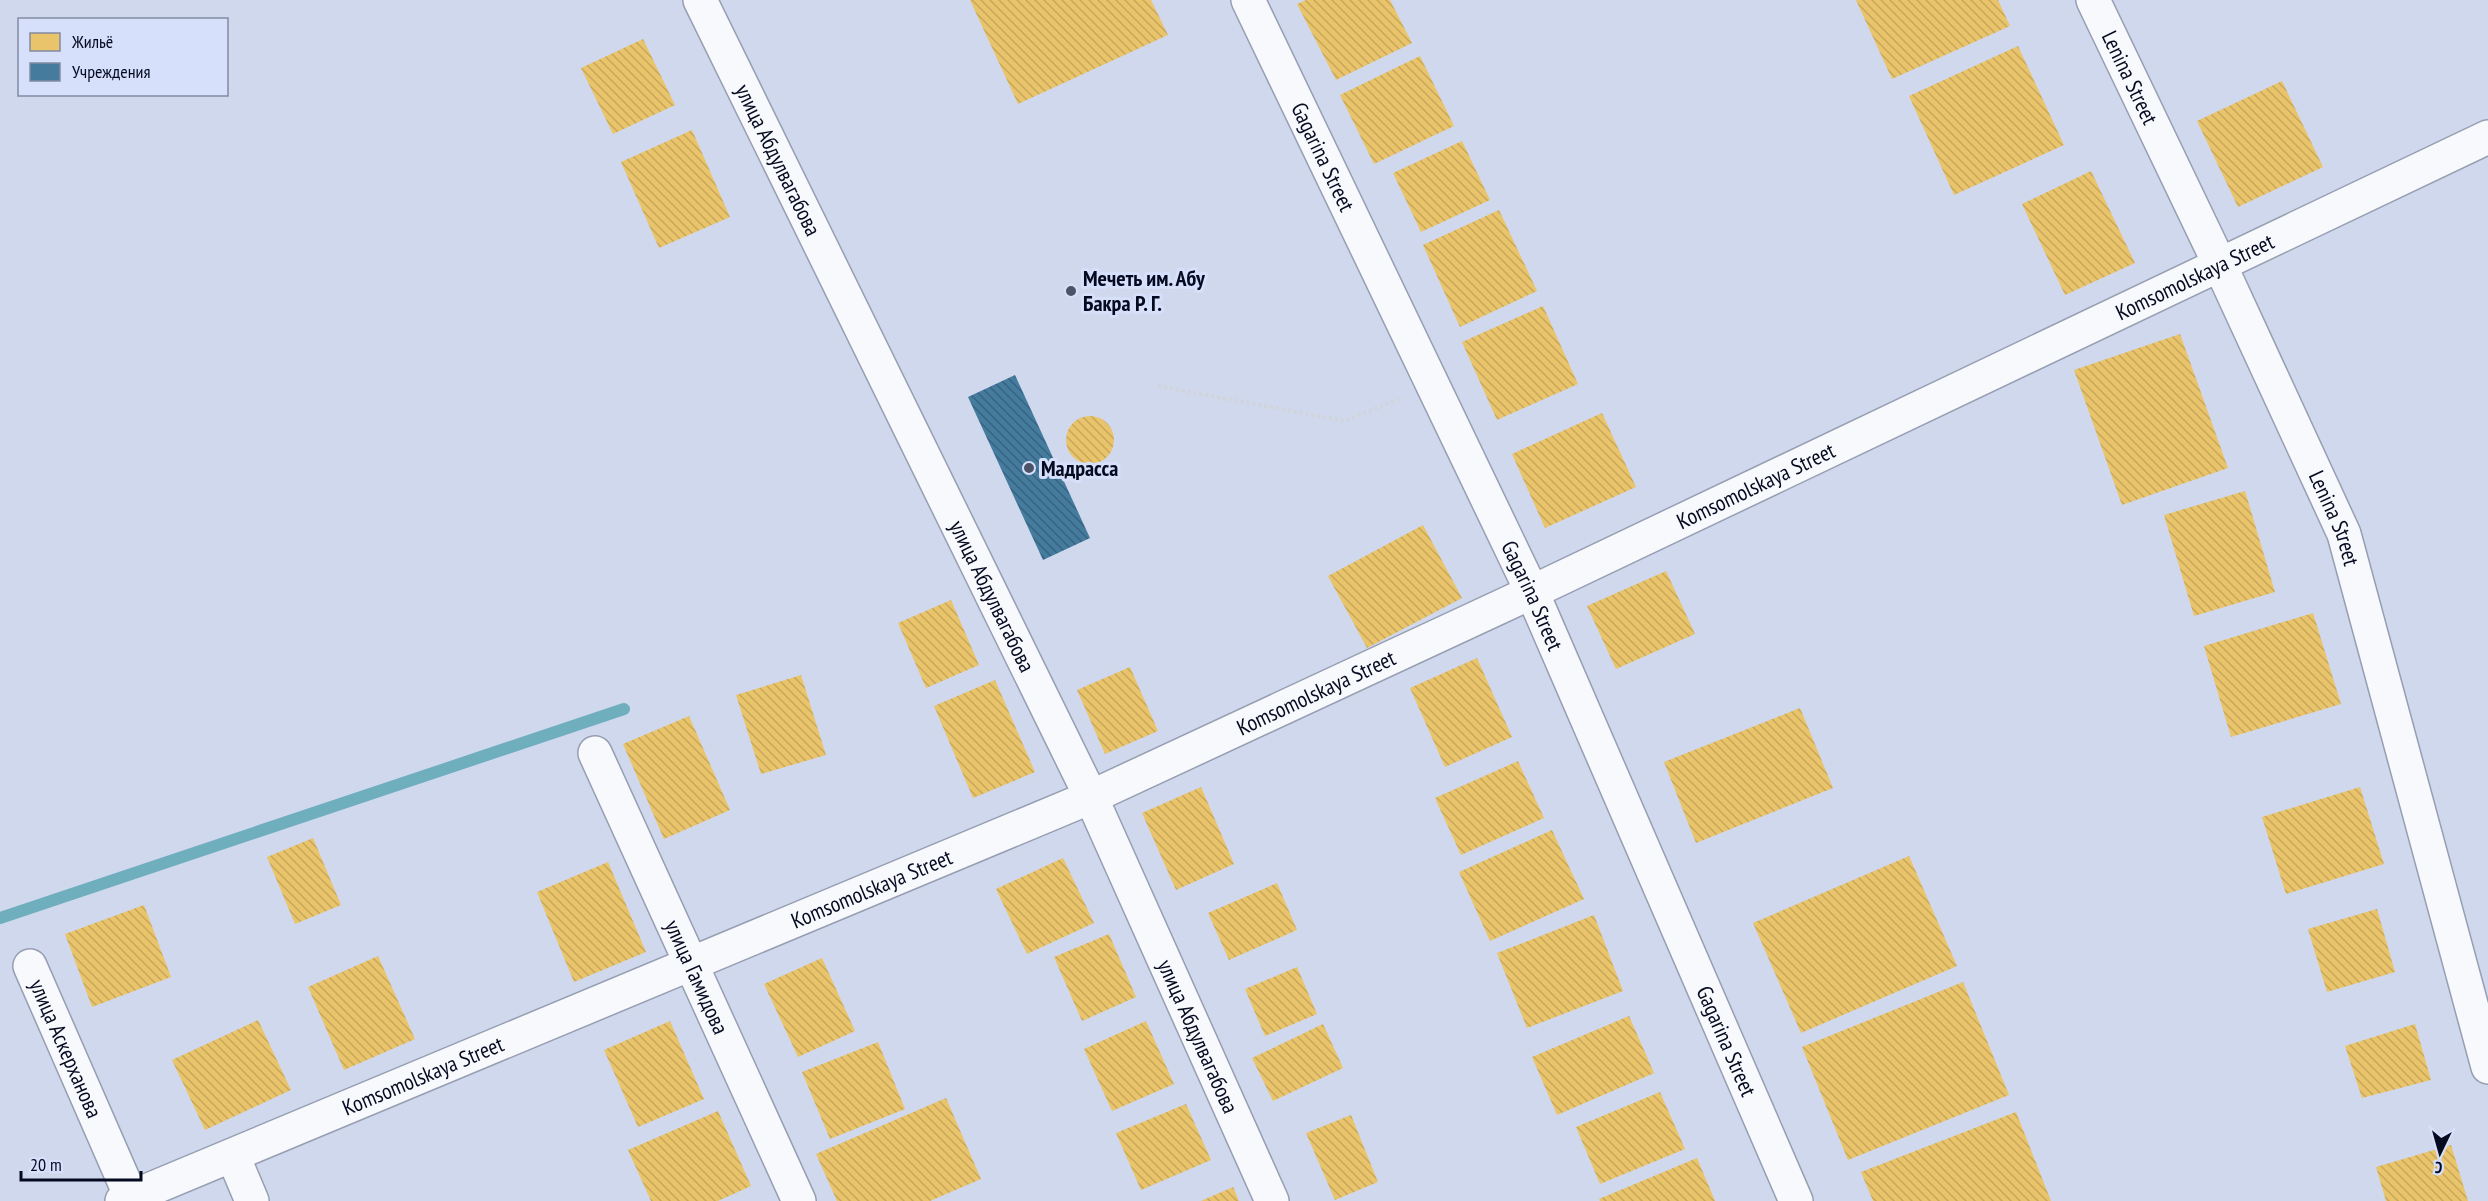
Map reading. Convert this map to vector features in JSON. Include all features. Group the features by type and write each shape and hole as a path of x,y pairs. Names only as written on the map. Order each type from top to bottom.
{"street":[{"name":"улица Абдулвагабова","path":"700,0 1091,797 1272,1201"},
{"name":"Gagarina Street","path":"1248,0 1532,592 1796,1201"},
{"name":"Lenina Street","path":"2093,0 2219,263 2344,534 2488,1067"},
{"name":"Komsomolskaya Street","path":"127,1199 1091,797 1532,592 2219,263 2488,137"},
{"name":"улица Гамидова","path":"595,753 799,1201"},
{"name":"улица Аскерханова","path":"30,966 127,1199"},
{"path":"234,1156 252,1201"}],"path":[{"path":"1158,386 1345,421 1433,386"}],"building: Жильё":[{"path":"970,0 1151,0 1168,35 1018,104"},
{"path":"1306,0 1390,0 1412,43 1336,80 1297,4"},
{"path":"1856,0 1998,0 2010,26 1892,79"},
{"path":"643,39 675,105 613,134 581,68"},
{"path":"2018,46 2064,145 1954,195 1909,96"},
{"path":"1420,56 1454,126 1374,164 1340,95"},
{"path":"2282,81 2323,167 2238,207 2197,121"},
{"path":"692,130 730,217 659,248 621,162"},
{"path":"1462,141 1490,200 1421,232 1393,173"},
{"path":"2091,171 2135,263 2065,295 2022,204"},
{"path":"1499,210 1537,291 1460,327 1423,245"},
{"path":"1543,306 1578,384 1497,420 1462,342"},
{"path":"2180,334 2228,468 2122,505 2074,370"},
{"path":"1602,413 1636,487 1545,528 1512,454"},
{"path":"1090,416 1107,423 1114,440 1107,457 1090,464 1073,457 1066,440 1073,423"},
{"path":"2245,491 2275,592 2194,616 2164,515"},
{"path":"1423,525 1462,598 1367,648 1328,576"},
{"path":"1666,571 1695,634 1616,669 1587,606"},
{"path":"951,600 979,665 926,688 898,623"},
{"path":"2313,613 2341,704 2231,737 2204,646"},
{"path":"1477,658 1512,737 1445,767 1410,688"},
{"path":"1130,667 1158,731 1105,754 1077,690"},
{"path":"801,675 826,755 761,774 736,695"},
{"path":"995,680 1035,772 973,798 934,706"},
{"path":"1800,708 1833,788 1696,843 1664,762"},
{"path":"689,716 730,810 664,839 623,744"},
{"path":"1518,761 1544,818 1461,855 1435,798"},
{"path":"1201,787 1234,864 1176,890 1142,813"},
{"path":"2360,787 2384,864 2286,894 2262,817"},
{"path":"1552,830 1584,899 1490,941 1459,872"},
{"path":"313,838 341,905 295,924 267,857"},
{"path":"1909,856 1957,966 1801,1033 1753,923"},
{"path":"1063,858 1094,923 1027,954 996,889"},
{"path":"608,862 646,952 574,982 537,892"},
{"path":"1277,883 1297,930 1229,960 1208,913"},
{"path":"144,905 171,977 92,1007 65,934"},
{"path":"2377,909 2395,972 2327,992 2308,929"},
{"path":"1594,915 1623,991 1527,1028 1497,953"},
{"path":"1109,934 1136,997 1082,1021 1054,957"},
{"path":"378,956 415,1039 344,1070 308,987"},
{"path":"822,958 855,1031 798,1057 764,984"},
{"path":"1297,967 1317,1014 1265,1036 1245,989"},
{"path":"1963,982 2009,1095 1848,1160 1802,1047"},
{"path":"1629,1016 1654,1073 1557,1115 1532,1057"},
{"path":"258,1020 291,1090 205,1130 172,1060"},
{"path":"670,1021 704,1099 638,1127 604,1050"},
{"path":"1146,1021 1174,1084 1112,1111 1084,1049"},
{"path":"1323,1024 1343,1068 1273,1101 1252,1058"},
{"path":"2415,1024 2431,1080 2362,1098 2345,1046"},
{"path":"878,1042 905,1109 830,1139 802,1072"},
{"path":"1660,1092 1685,1149 1600,1184 1576,1127"},
{"path":"946,1098 981,1179 930,1201 837,1201 816,1154"},
{"path":"1186,1104 1211,1160 1141,1190 1116,1133"},
{"path":"718,1111 751,1186 718,1201 651,1201 628,1150"},
{"path":"2016,1112 2051,1201 1873,1201 1861,1172"},
{"path":"1351,1115 1378,1182 1335,1200 1306,1133"},
{"path":"2451,1145 2468,1201 2386,1201 2376,1167"},
{"path":"1697,1158 1715,1201 1600,1201 1599,1199"},
{"path":"1233,1187 1239,1201 1201,1201"}],"building: Учреждения":[{"name":"Мадрасса","path":"1015,375 1090,538 1043,560 968,397"}],"waterway":[{"path":"0,918 624,709"}],"place":[{"name":"Мечеть им. Абу Бакра Р. Г.","path":"1071,291"},
{"name":"Мадрасса","path":"1029,468"}]}
